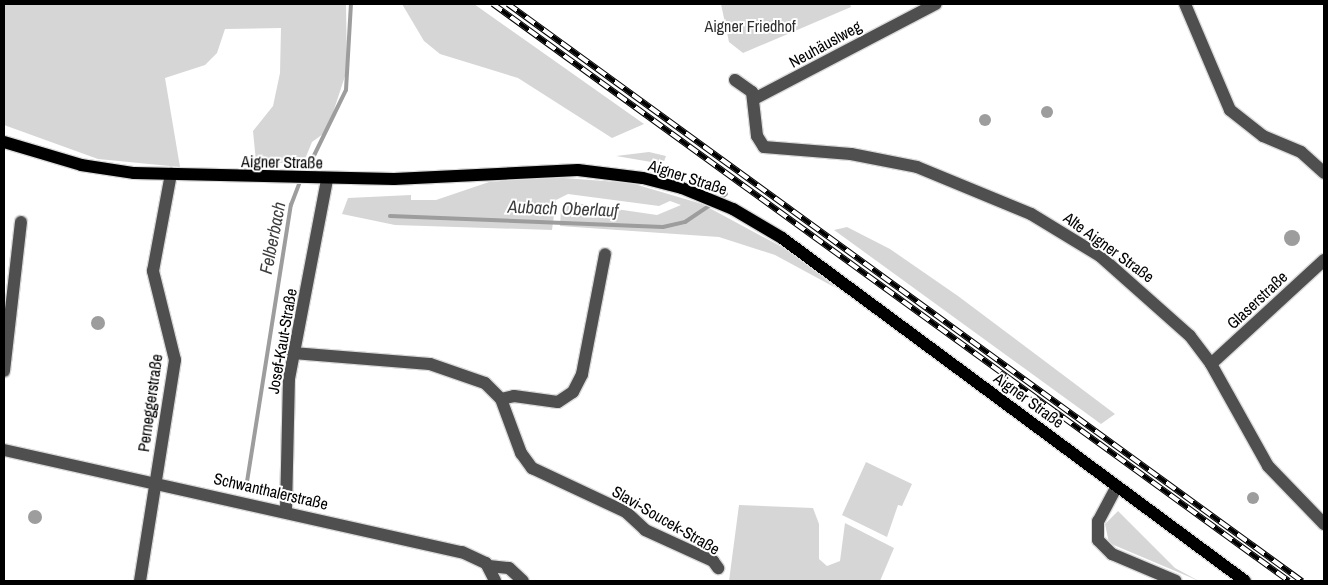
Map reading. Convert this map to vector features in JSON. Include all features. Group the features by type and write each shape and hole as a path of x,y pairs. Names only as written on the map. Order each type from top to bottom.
{"main road":[{"name":"Aigner Straße","path":"4,142 99,168 170,174 327,179 553,169 610,173 669,185 734,209 782,238 1245,581"}],"street":[{"name":"Neuhäuslweg","path":"754,99 936,4"},
{"path":"1185,4 1230,110 1263,136 1302,152 1324,174"},
{"path":"735,80 748,87 754,99"},
{"name":"Alte Aigner Straße","path":"754,99 757,136 766,148 851,154 917,167 1060,229 1164,309 1210,364 1268,466 1324,524"},
{"name":"Perneggerstraße","path":"140,581 154,481 175,360 152,271 170,174"},
{"name":"Josef-Kaut-Straße","path":"286,510 293,353 327,179"},
{"path":"4,371 21,222"},
{"path":"500,399 514,396 553,404 577,387 605,254"},
{"name":"Glaserstraße","path":"1210,364 1324,260"},
{"name":"Slavi-Soucek-Straße","path":"293,353 430,364 486,383 500,399 521,453 532,468 626,512 645,530 712,561 718,568"},
{"name":"Schwanthalerstraße","path":"4,450 286,510 471,555 489,566 509,568 523,581"},
{"path":"1117,486 1098,521 1098,540 1112,554 1176,581"},
{"path":"489,566 495,581"}],"green space":[{"path":"4,4 346,4 347,70 327,131 312,142 303,164 256,162 253,131 273,106 280,73 281,28 225,29 217,53 205,65 165,78 180,167 98,159 4,125"},
{"path":"402,4 474,4 644,124 612,138 518,78 440,54 424,41"},
{"name":"Aigner Friedhof","path":"721,4 850,4 851,7 743,53 729,42"},
{"path":"649,152 666,156 663,164 616,156"},
{"path":"550,177 631,183 702,204 793,253 836,288 775,255 719,237 560,226 561,208 568,202 657,215 681,205 670,201 659,206 568,194 556,200 552,230 395,225 342,214 348,198 411,195 411,200 436,200 489,182"},
{"path":"847,227 890,249 958,296 1115,414 1101,424 834,230"},
{"path":"866,462 912,484 902,506 898,505 887,537 842,515"},
{"path":"739,505 813,508 819,524 819,559 827,566 840,561 845,523 894,548 880,581 729,581"},
{"path":"1118,511 1175,568 1199,581 1109,543 1105,524"}],"shaded area":[{"path":"1047,106 1053,112 1047,118 1041,112"},
{"path":"983,114 987,114 991,120 987,126 983,126 979,122 979,118"},
{"path":"1292,230 1298,232 1300,238 1298,244 1292,246 1286,244 1284,238 1286,232"},
{"path":"98,316 103,318 105,323 103,328 98,330 93,328 91,323 93,318"},
{"path":"1255,492 1258,493 1258,503 1251,504 1248,503 1247,496 1248,493"},
{"path":"32,510 38,510 42,517 38,524 32,524 28,520 28,514"}],"waterway":[{"name":"Felberbach","path":"305,174 346,90 351,4"},
{"name":"Felberbach","path":"246,488 291,205 301,179"},
{"name":"Aubach Oberlauf","path":"718,200 726,194"},
{"name":"Aubach Oberlauf","path":"390,216 663,227 685,222 712,204"}],"railway":[{"path":"493,4 1289,581"},
{"path":"508,4 1302,581"}]}
